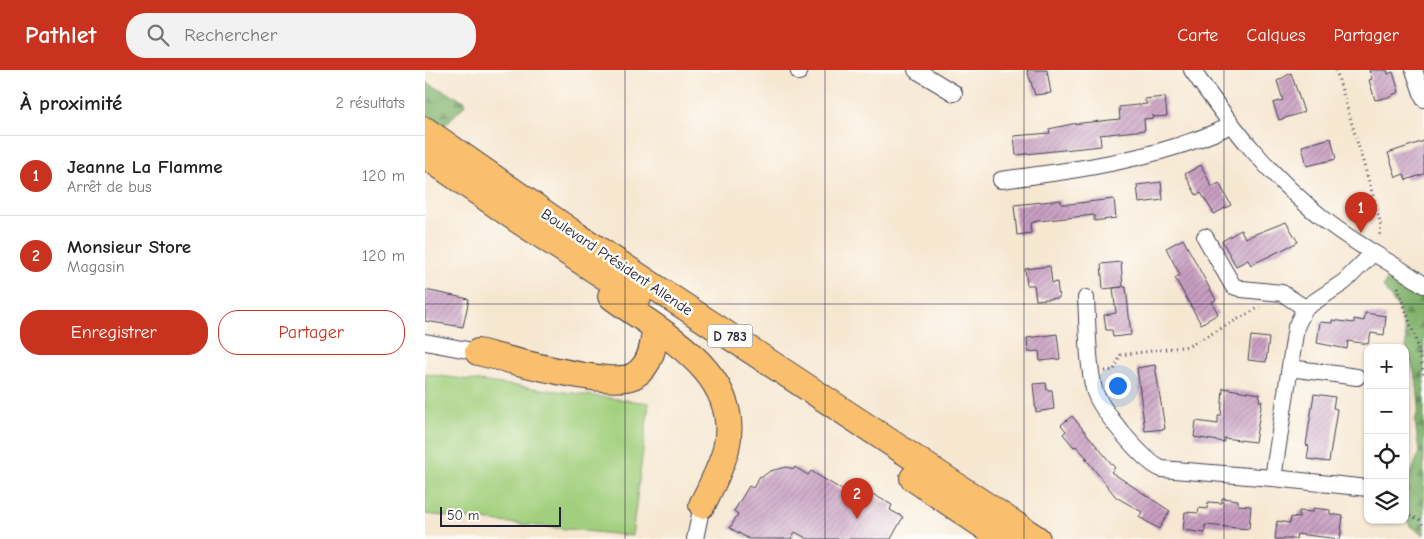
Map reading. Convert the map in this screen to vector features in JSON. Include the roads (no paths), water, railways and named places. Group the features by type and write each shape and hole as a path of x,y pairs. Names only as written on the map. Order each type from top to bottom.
{"main road":[{"name":"Boulevard Président Allende","path":"425,130 573,233 1037,539"},
{"name":"Boulevard Président Allende","path":"425,154 518,220 873,451 1003,539"},
{"path":"518,220 571,266 691,354 707,370 719,390 727,414 726,450 703,505"},
{"path":"478,352 586,376 622,380 635,375 643,369 651,355 655,328"}],"street":[{"path":"917,70 954,93"},
{"path":"1192,70 1230,125 1258,159 1297,196 1325,220 1424,285"},
{"path":"1415,70 1424,99"},
{"path":"1001,180 1109,165 1165,150 1209,135 1230,125"},
{"path":"1205,237 1233,286 1242,289 1273,291 1294,299 1305,308"},
{"path":"1273,478 1296,327 1305,308 1379,257"},
{"path":"1086,298 1094,392 1136,451 1157,467 1364,488"},
{"path":"425,342 478,352"},
{"path":"1291,368 1357,377"},
{"path":"695,539 703,505"}],"place":[{"name":"Jeanne La Flamme","path":"1361,233"},
{"name":"Monsieur Store","path":"857,519"}]}
